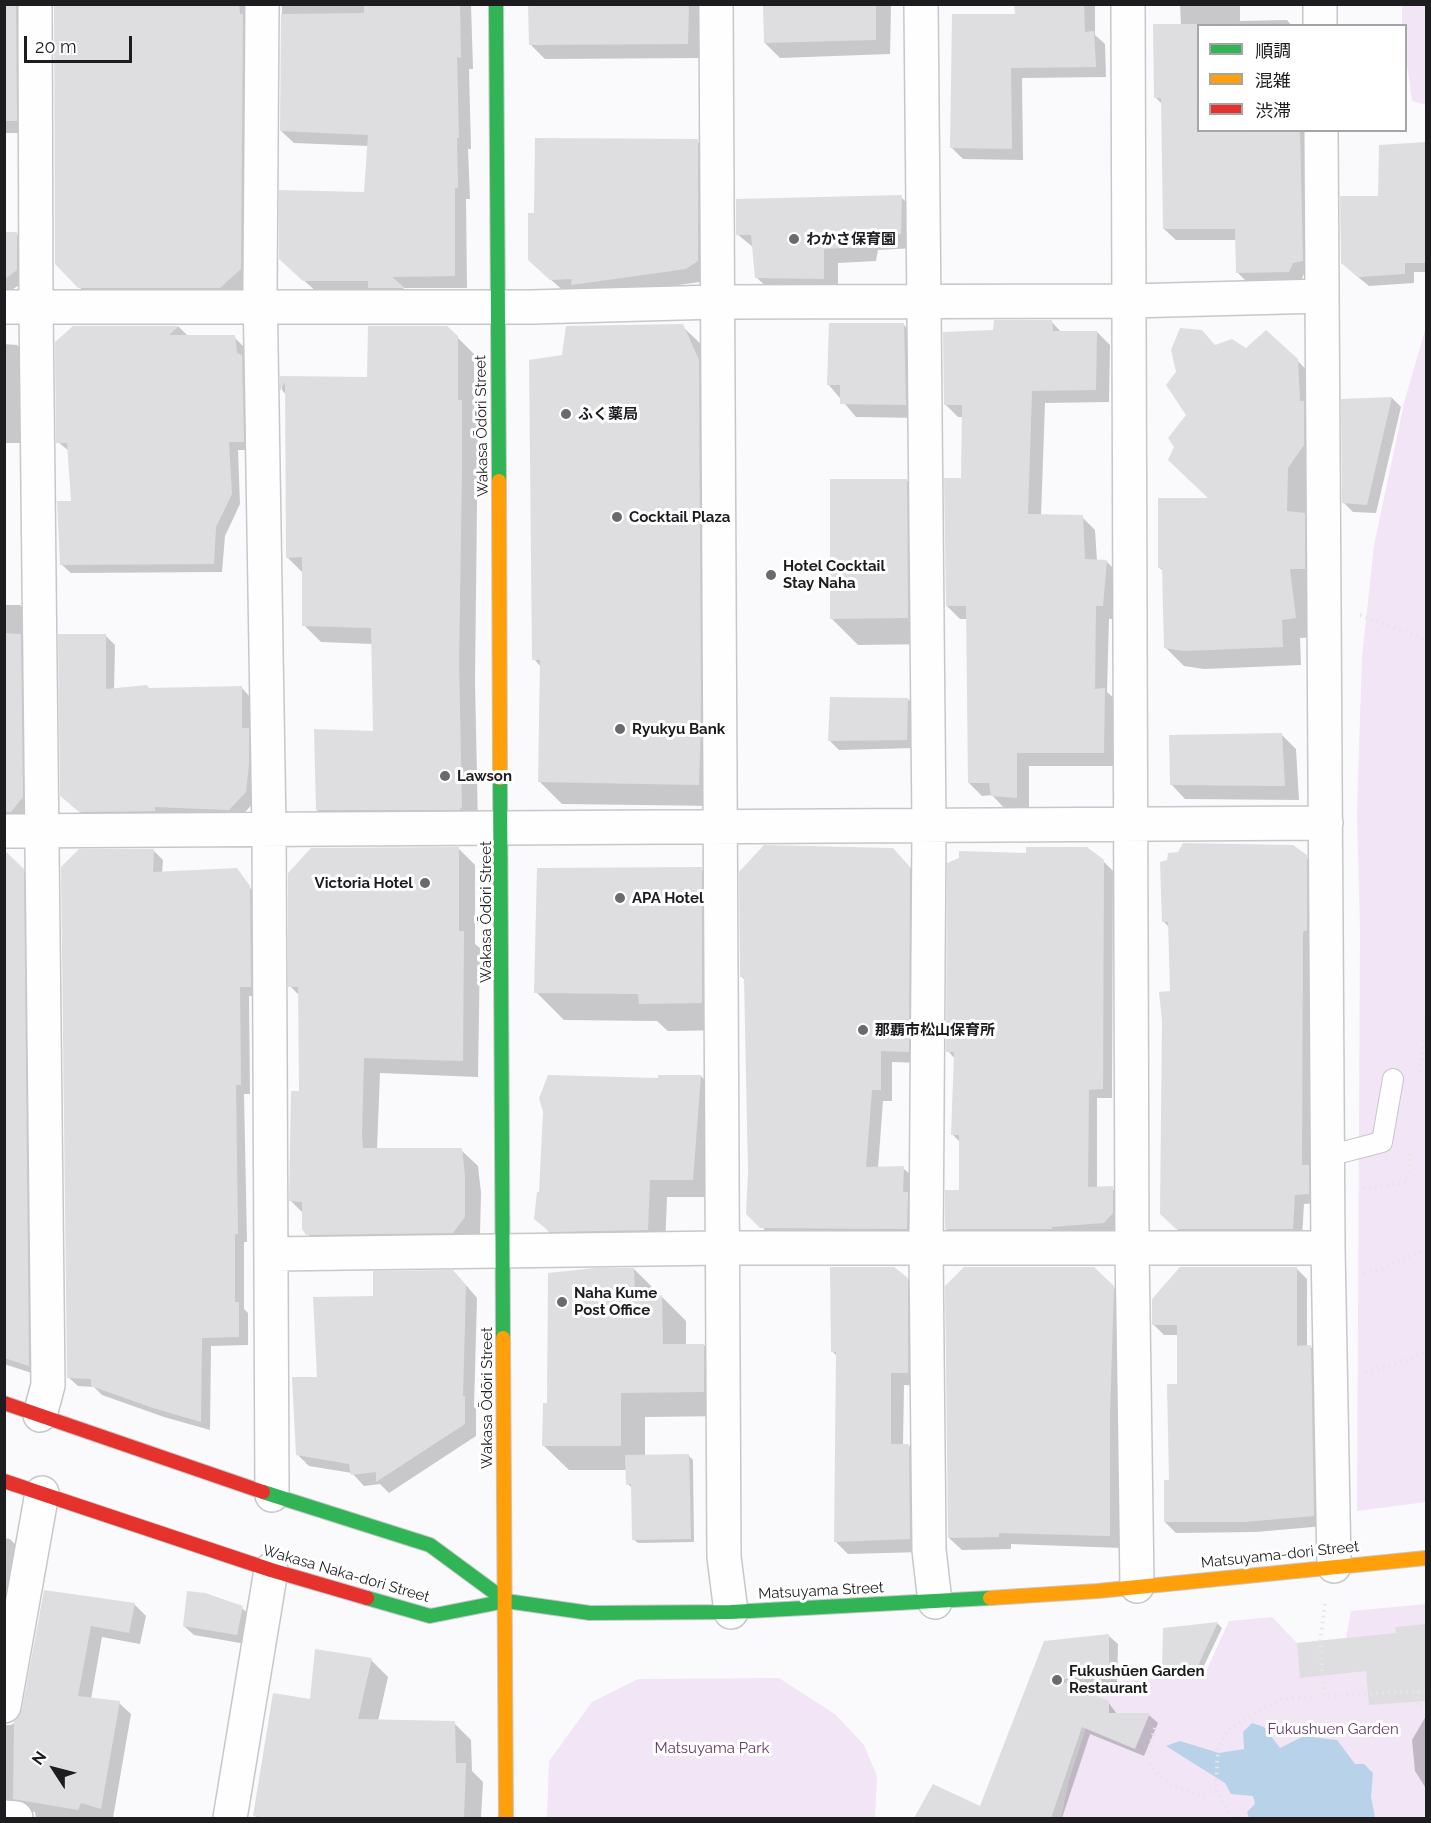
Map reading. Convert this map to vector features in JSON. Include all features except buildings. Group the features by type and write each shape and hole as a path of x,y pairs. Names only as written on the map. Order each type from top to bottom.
{"street":[{"path":"35,4 20,307 42,831 48,1385 40,1415"},
{"path":"262,4 260,306 269,831 272,1495"},
{"name":"Wakasa Ōdōri Street","path":"496,4 506,1818"},
{"path":"716,4 724,1557 731,1612"},
{"path":"921,4 929,827 926,1249 929,1550 935,1602"},
{"path":"1128,4 1132,1247 1137,1586"},
{"path":"1320,4 1320,24"},
{"path":"1321,132 1328,1248 1334,1566"},
{"path":"20,307 1130,301 1322,296"},
{"path":"4,831 1326,823"},
{"path":"272,1254 722,1248 1328,1248"},
{"path":"4,1403 272,1495 430,1545 506,1601"},
{"name":"Wakasa Naka-dori Street","path":"4,1481 271,1570 430,1616 506,1601"},
{"path":"4,1706 42,1493"},
{"name":"Matsuyama-dori Street","path":"1137,1586 1426,1558"},
{"path":"230,1818 271,1570"},
{"name":"Matsuyama Street","path":"506,1601 590,1613 731,1612 935,1602 1137,1586"},
{"path":"4,1817 16,1818"}],"lane":[{"path":"1328,1156 1382,1142 1393,1079"}],"path":[{"path":"1351,612 1426,640"},
{"path":"1363,1273 1382,1269 1426,1249"},
{"path":"1364,1373 1415,1357 1426,1350"},
{"path":"1325,1603 1320,1641 1325,1696"},
{"path":"1417,1691 1418,1707 1426,1707"},
{"path":"1232,1818 1216,1790 1218,1749 1227,1730 1280,1699 1426,1691"},
{"path":"1155,1728 1148,1754 1154,1771 1171,1785 1202,1796 1216,1790"}],"green space":[{"path":"1402,5 1426,5 1426,105 1412,101 1407,64 1407,24 1402,24"},
{"path":"1426,327 1426,1502 1357,1511 1360,930 1357,812 1362,657 1374,545 1405,399"},
{"name":"Fukushuen Garden","path":"1426,1604 1426,1818 1061,1818 1069,1780 1101,1682 1204,1676 1229,1621 1272,1617 1297,1643 1346,1638 1351,1611"},
{"name":"Matsuyama Park","path":"779,1678 835,1714 864,1745 877,1776 875,1818 547,1818 549,1761 592,1702 638,1679"}],"water":[{"path":"1252,1723 1264,1727 1280,1748 1304,1736 1337,1740 1355,1764 1364,1764 1373,1773 1371,1797 1375,1817 1249,1818 1247,1812 1255,1804 1253,1796 1231,1794 1225,1783 1166,1746 1180,1741 1219,1753 1244,1749 1243,1732"}],"traffic: fast":[{"path":"496,4 499,481"},
{"path":"500,778 503,1338"},
{"path":"263,1492 430,1545 506,1601"},
{"path":"367,1598 430,1616 506,1601 590,1613 731,1612 990,1598"}],"traffic: slow":[{"path":"499,481 500,778"},
{"path":"503,1338 506,1818"},
{"path":"990,1598 1098,1591 1426,1558"}],"traffic: jam":[{"path":"4,1403 263,1492"},
{"path":"4,1481 271,1570 367,1598"}],"place":[{"name":"わかさ保育園","path":"794,239"},
{"name":"ふく薬局","path":"566,414"},
{"name":"Cocktail Plaza","path":"617,517"},
{"name":"Hotel Cocktail Stay Naha","path":"771,575"},
{"name":"Ryukyu Bank","path":"620,729"},
{"name":"Lawson","path":"445,776"},
{"name":"Victoria Hotel","path":"425,883"},
{"name":"APA Hotel","path":"620,898"},
{"name":"那覇市松山保育所","path":"863,1030"},
{"name":"Naha Kume Post Office","path":"562,1302"},
{"name":"Fukushūen Garden Restaurant","path":"1057,1680"}]}
